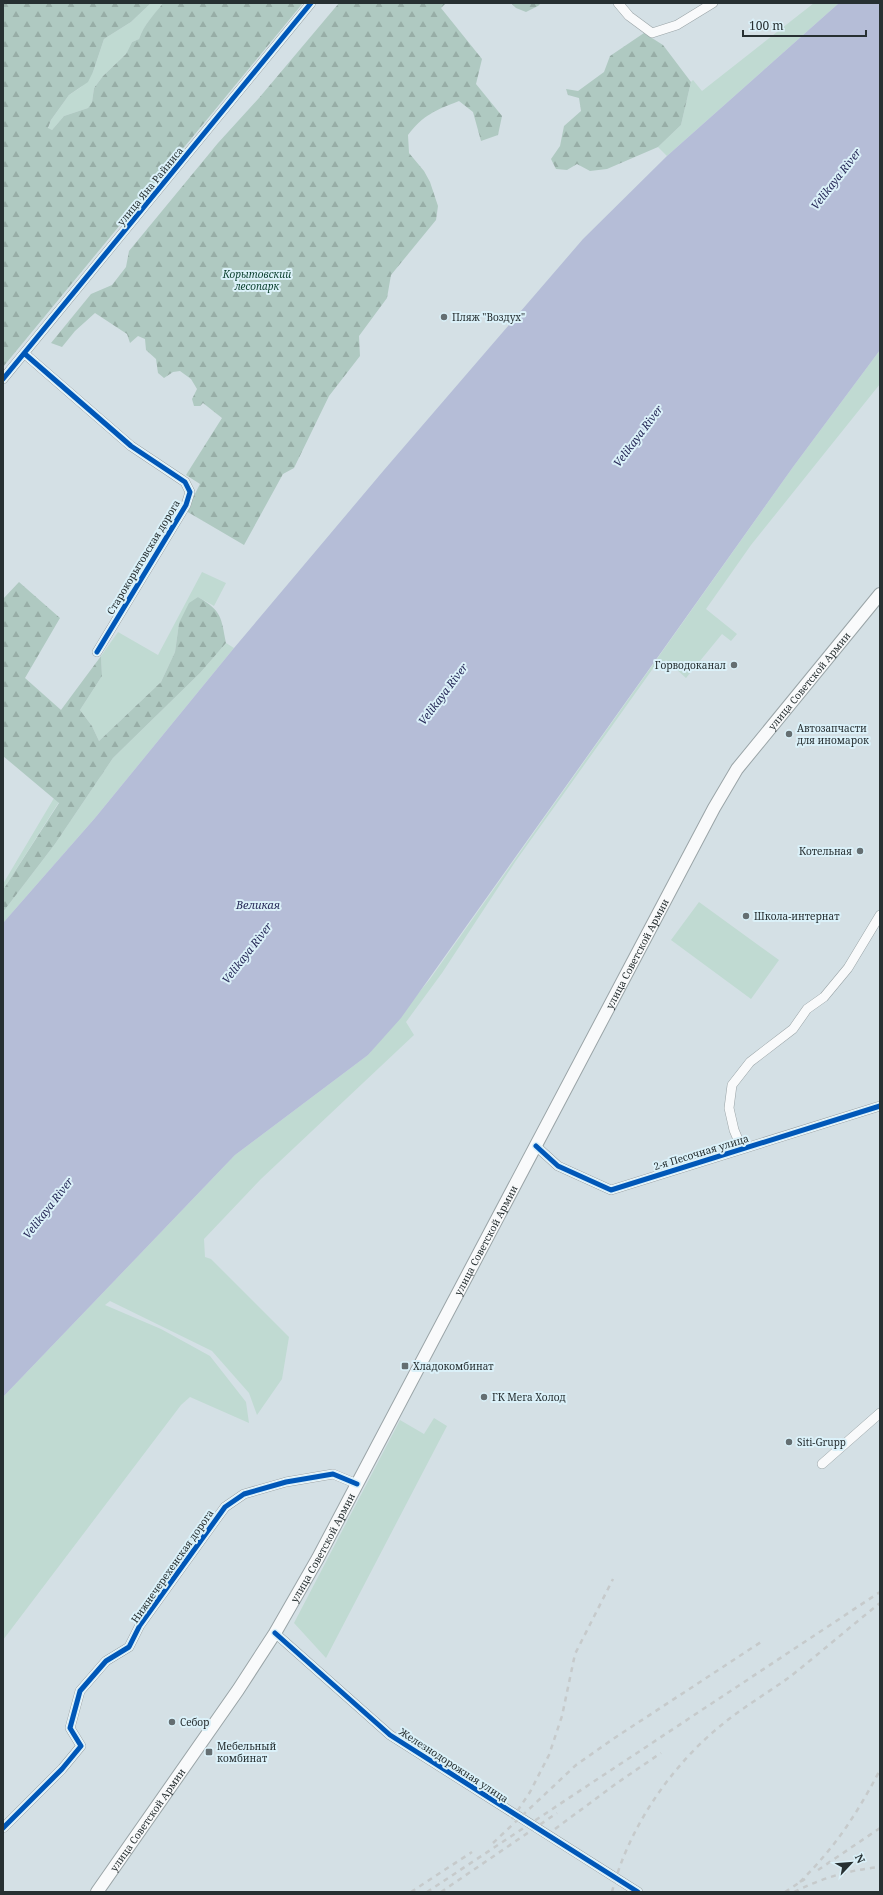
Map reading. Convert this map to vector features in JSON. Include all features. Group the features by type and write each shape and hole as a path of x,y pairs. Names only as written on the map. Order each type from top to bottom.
{"main road":[{"name":"улица Советской Армии","path":"97,1892 275,1633 357,1484 714,808 737,769 880,594"}],"street":[{"name":"улица Яна Райниса","path":"3,380 311,3"},
{"path":"618,3 629,16 652,33 677,25 714,3"},
{"name":"Старокорытовская дорога","path":"25,354 131,446 185,482 190,492 186,504 97,652"},
{"path":"742,1149 734,1130 729,1108 732,1085 750,1062 793,1029 807,1009 824,997 848,968 880,915"},
{"name":"2-я Песочная улица","path":"536,1146 558,1166 611,1190 880,1106"},
{"path":"822,1464 880,1413"},
{"name":"Нижнечерехенская дорога","path":"3,1828 62,1769 81,1746 70,1728 80,1691 106,1661 129,1647 140,1625 225,1507 244,1494 286,1482 333,1474 357,1484"},
{"name":"Железнодорожная улица","path":"275,1633 390,1735 638,1892"}],"green space":[{"path":"3,3 151,3 131,22 104,39 88,82 69,95 51,120 48,128 52,130 64,116 88,108 92,102 94,88 103,76 126,54 132,42 139,39 146,24 163,3 303,3 3,367"},
{"path":"151,3 163,3 146,24 139,39 132,42 126,54 103,76 94,88 92,102 88,108 64,116 52,130 48,129 51,120 69,95 81,87 93,72 104,39 131,22"},
{"name":"Корытовский лесопарк","path":"339,3 446,3 441,8 482,59 476,84 502,116 498,135 481,141 473,112 459,101 430,114 408,135 409,153 424,171 430,182 438,206 436,220 391,275 387,298 359,336 360,356 329,396 294,468 283,474 244,545 186,511 200,484 186,475 222,418 203,403 200,406 194,406 192,399 197,389 191,379 180,371 173,372 164,378 158,373 156,359 146,350 145,339 138,336 130,343 127,334 95,313 75,331 62,347 51,343 91,294 112,285 126,267 129,251 218,143 259,98"},
{"path":"511,3 541,3 526,12 516,8"},
{"path":"814,3 839,3 667,156 658,147 681,125 691,82 693,80 702,91"},
{"path":"644,33 663,45 691,82 681,125 658,147 607,169 590,171 577,164 567,170 556,169 551,159 560,146 564,126 581,111 579,98 568,95 566,89 578,91 604,72 610,56"},
{"path":"880,350 880,384 751,545 706,609 737,634 731,641 722,634 686,678 666,660 663,663 659,660 515,862 442,973 406,1022 414,1035 261,1179 204,1239 205,1257 211,1259 289,1337 282,1379 257,1415 249,1393 212,1351 110,1301 105,1305 161,1329 210,1356 246,1402 249,1423 190,1397 181,1405 3,1640 3,1397 235,1155 368,1055 430,979 793,467"},
{"path":"202,572 226,583 214,606 198,597 179,623 175,652 161,682 99,741 92,726 80,710 102,676 101,656 118,632 158,655"},
{"path":"19,582 60,618 25,678 61,710 101,656 102,676 80,710 92,726 99,741 161,682 175,652 179,623 189,603 198,597 212,606 221,621 226,643 200,673 113,758 55,844 3,912 3,890 59,803 3,756 3,599"},
{"path":"226,643 234,648 95,818 3,923 3,912 55,844 113,758 200,673"},
{"path":"54,798 59,802 3,890 3,884"},
{"path":"699,902 779,960 751,999 671,940"},
{"path":"434,1418 447,1426 326,1658 294,1623 400,1420 424,1434"}],"water":[{"name":"Великая","path":"839,3 880,3 880,350 793,467 401,1018 368,1055 235,1155 3,1397 3,923 95,818 234,648 384,470 583,239 667,156"}],"railway":[{"path":"512,1819 530,1792 549,1755 562,1716 575,1654 613,1579"},
{"path":"427,1892 880,1592"},
{"path":"612,1892 619,1868 641,1821 654,1799 687,1758 705,1739 724,1723 791,1676 880,1603"},
{"path":"493,1843 576,1765 761,1642"},
{"path":"555,1829 617,1783 661,1753"},
{"path":"800,1882 825,1855 845,1829 880,1770"},
{"path":"441,1892 557,1813"},
{"path":"818,1870 880,1828"},
{"path":"411,1892 472,1852"},
{"path":"794,1892 836,1875 880,1867"},
{"path":"785,1892 805,1879"}],"cycle path":[{"path":"3,379 311,3"},
{"path":"25,354 131,446 185,482 190,492 186,505 97,652"},
{"path":"536,1146 558,1166 611,1190 880,1106"},
{"path":"3,1828 62,1769 81,1746 70,1728 80,1691 106,1661 129,1647 140,1625 225,1507 244,1494 286,1482 333,1474 357,1484"},
{"path":"275,1633 390,1735 638,1892"}],"place":[{"name":"Пляж \"Воздух\"","path":"444,317"},
{"name":"Горводоканал","path":"734,665"},
{"name":"Автозапчасти для иномарок","path":"789,734"},
{"name":"Котельная","path":"860,851"},
{"name":"Школа-интернат","path":"746,916"},
{"name":"Хладокомбинат","path":"405,1366"},
{"name":"ГК Мега Холод","path":"484,1397"},
{"name":"Siti-Grupp","path":"789,1442"},
{"name":"Себор","path":"172,1722"},
{"name":"Мебельный комбинат","path":"209,1752"}],"water label":[{"name":"Velikaya River","path":"836,179"},
{"name":"Velikaya River","path":"638,436"},
{"name":"Velikaya River","path":"443,694"},
{"name":"Velikaya River","path":"247,953"},
{"name":"Velikaya River","path":"48,1208"}]}
